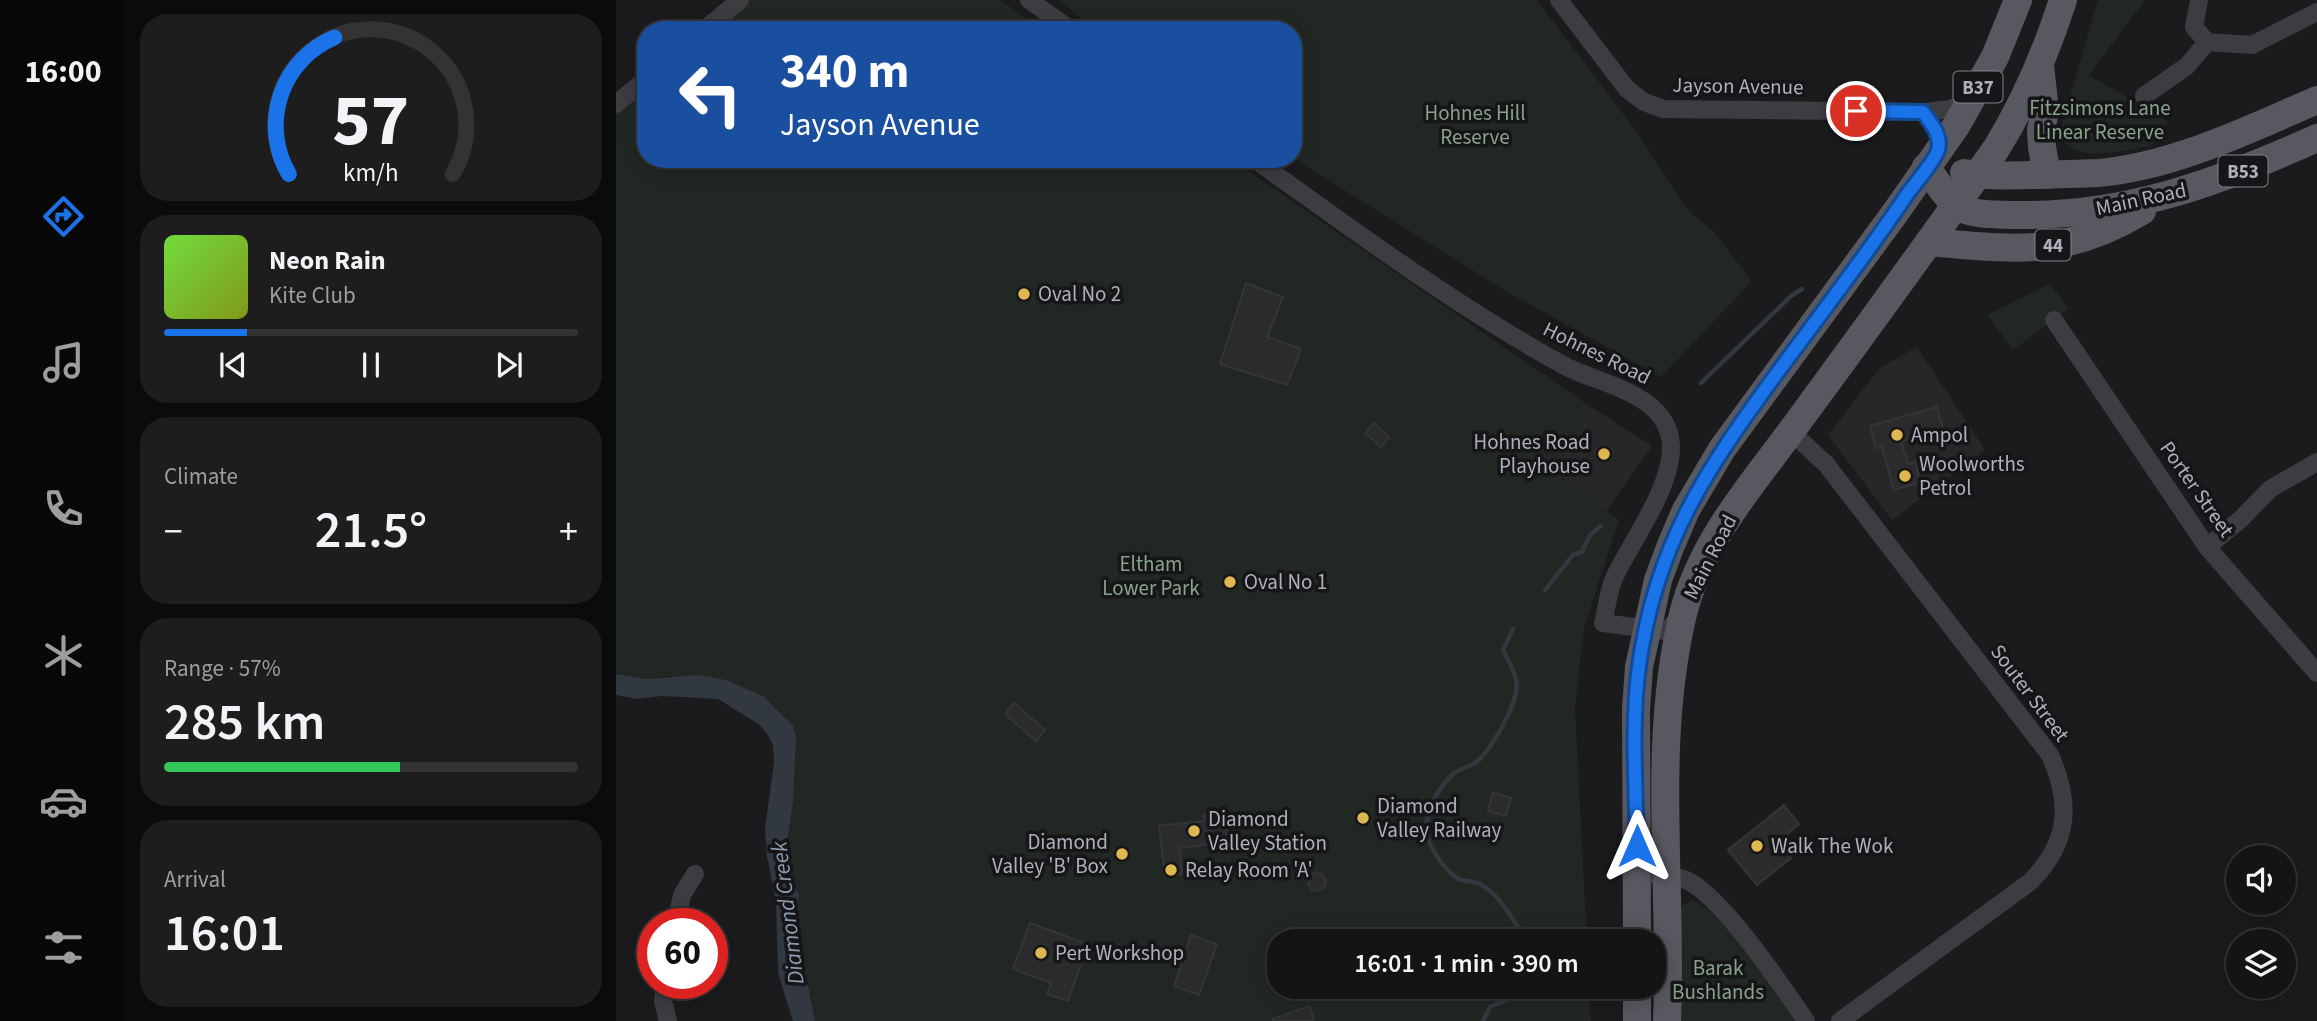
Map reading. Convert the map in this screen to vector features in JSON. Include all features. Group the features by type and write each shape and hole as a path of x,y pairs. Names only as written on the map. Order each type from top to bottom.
{"main road":[{"name":"B37","path":"1932,159 1971,100 1995,57 2018,0"},
{"name":"B37","path":"1977,175 2010,125 2040,65 2063,0"},
{"path":"2040,65 2045,111 2041,130 2042,147 2047,174"},
{"name":"Main Road","path":"1637,929 1636,709 1639,667 1658,580 1671,545 1722,449 1932,159 1977,175 2099,173 2161,161 2238,134 2317,100"},
{"name":"Main Road","path":"1956,205 1991,214 2048,215 2114,208 2166,196 2239,173 2317,138"},
{"path":"1932,159 1956,205"},
{"name":"Main Road","path":"1667,1021 1666,730 1683,614 1699,571 1748,488 1977,175"},
{"name":"44","path":"1928,242 2017,249 2071,242 2103,231 2166,196"},
{"path":"1637,999 1637,1021"}],"street":[{"path":"715,21 740,0"},
{"path":"1029,0 1058,21"},
{"name":"Jayson Avenue","path":"1559,0 1627,89 1644,102 1663,108 1923,112 1950,109 1971,100"},
{"path":"2199,0 2194,27 2207,42 2252,45 2317,12"},
{"path":"2144,96 2187,66 2207,42"},
{"path":"616,104 637,86"},
{"path":"1923,112 1934,126 1938,138 1932,159"},
{"name":"Hohnes Road","path":"1267,168 1442,293 1514,338 1579,373 1637,396 1662,416 1671,444 1666,479 1613,580 1603,623 1666,631 1683,614"},
{"name":"Porter Street","path":"2054,320 2207,547 2317,673"},
{"name":"Souter Street","path":"1791,432 1826,464 2050,755 2064,794 2058,844 2046,865 2030,882 1840,1021"},
{"path":"2207,547 2241,519 2270,489 2317,462"},
{"path":"679,908 682,895 695,874"},
{"path":"1637,874 1665,875 1686,880 1709,897 1749,943 1806,1021"},
{"path":"663,999 668,1021"}],"shaded area":[{"path":"1917,347 1985,450 1892,520 1828,435 1880,368"},
{"name":"Hohnes Road Playhouse","path":"1591,407 1652,446 1606,511 1560,476 1557,462"}],"green space":[{"path":"747,0 1000,0 1030,21 722,21"},
{"name":"Hohnes Hill Reserve","path":"1059,0 1537,0 1633,127 1688,210 1714,232 1752,281 1661,377 1509,293 1302,164 1302,21 1084,21"},
{"name":"Fitzsimons Lane Linear Reserve","path":"2098,0 2145,0 2089,75 2169,121 2151,146 2100,154 2088,153 2066,144 2059,134"},
{"name":"Eltham Lower Park","path":"637,96 637,168 1244,168 1591,407 1557,462 1560,476 1619,520 1584,628 1575,708 1586,929 1267,929 1267,999 1590,999 1591,1021 815,1021 809,989 802,973 802,950 796,929 799,895 792,879 786,849 793,803 786,718 775,708 672,676 646,679 616,674 616,113"},
{"path":"2050,284 2069,309 2013,350 1987,315"},
{"name":"Barak Bushlands","path":"1692,900 1704,907 1733,935 1763,973 1794,1021 1677,1021 1681,906"}],"water":[{"name":"Diamond Creek","path":"616,674 646,679 699,675 726,680 763,696 793,726 796,736 793,803 786,849 792,879 799,895 796,929 802,950 802,973 809,989 815,1021 793,1021 778,973 776,901 767,857 765,830 774,761 773,745 768,735 760,725 718,699 662,696 637,699 616,695"}],"building":[{"path":"1246,283 1283,297 1267,337 1301,349 1287,385 1220,364"},
{"name":"Ampol","path":"1937,407 1943,429 1901,441 1908,464 1915,462 1921,482 1894,490 1882,447 1876,448 1870,426"},
{"path":"1374,423 1389,437 1381,447 1365,433"},
{"path":"1014,703 1045,730 1036,741 1005,714"},
{"path":"1493,792 1511,798 1506,816 1488,811"},
{"name":"Walk The Wok","path":"1784,805 1799,824 1778,842 1791,858 1757,885 1728,850"},
{"name":"Diamond Valley Station","path":"1219,813 1221,825 1226,824 1227,842 1180,848 1182,874 1165,876 1159,826 1204,821 1203,815"},
{"path":"1317,873 1323,876 1326,882 1323,888 1317,891 1311,888 1308,882 1311,876"},
{"name":"Pert Workshop","path":"1030,923 1088,944 1068,1001 1047,994 1051,983 1013,969"},
{"path":"1191,935 1217,944 1199,995 1174,986"},
{"path":"1310,1006 1314,1021 1273,1021 1273,1019"}],"waterway":[{"path":"1701,383 1791,296 1802,289"},
{"path":"1545,590 1573,555 1582,552 1590,535 1601,526"},
{"path":"1513,629 1503,650 1516,679 1510,710 1499,732 1480,759 1452,775 1440,789 1428,816 1427,834 1429,842 1446,868 1459,879 1480,884 1487,889 1518,929"},
{"path":"1483,1021 1490,1007 1509,999"}],"place":[{"name":"Oval No 2","path":"1024,294"},
{"name":"Ampol","path":"1897,435"},
{"name":"Hohnes Road Playhouse","path":"1604,454"},
{"name":"Woolworths Petrol","path":"1905,476"},
{"name":"Oval No 1","path":"1230,582"},
{"name":"Diamond Valley Railway","path":"1363,818"},
{"name":"Diamond Valley Station","path":"1194,831"},
{"name":"Walk The Wok","path":"1757,846"},
{"name":"Diamond Valley 'B' Box","path":"1122,854"},
{"name":"Relay Room 'A'","path":"1171,870"},
{"name":"Pert Workshop","path":"1041,953"}],"route":[{"path":"1637,846 1636,709 1639,667 1658,580 1686,510 1722,449 1938,151 1934,126 1923,112 1856,111"}]}
